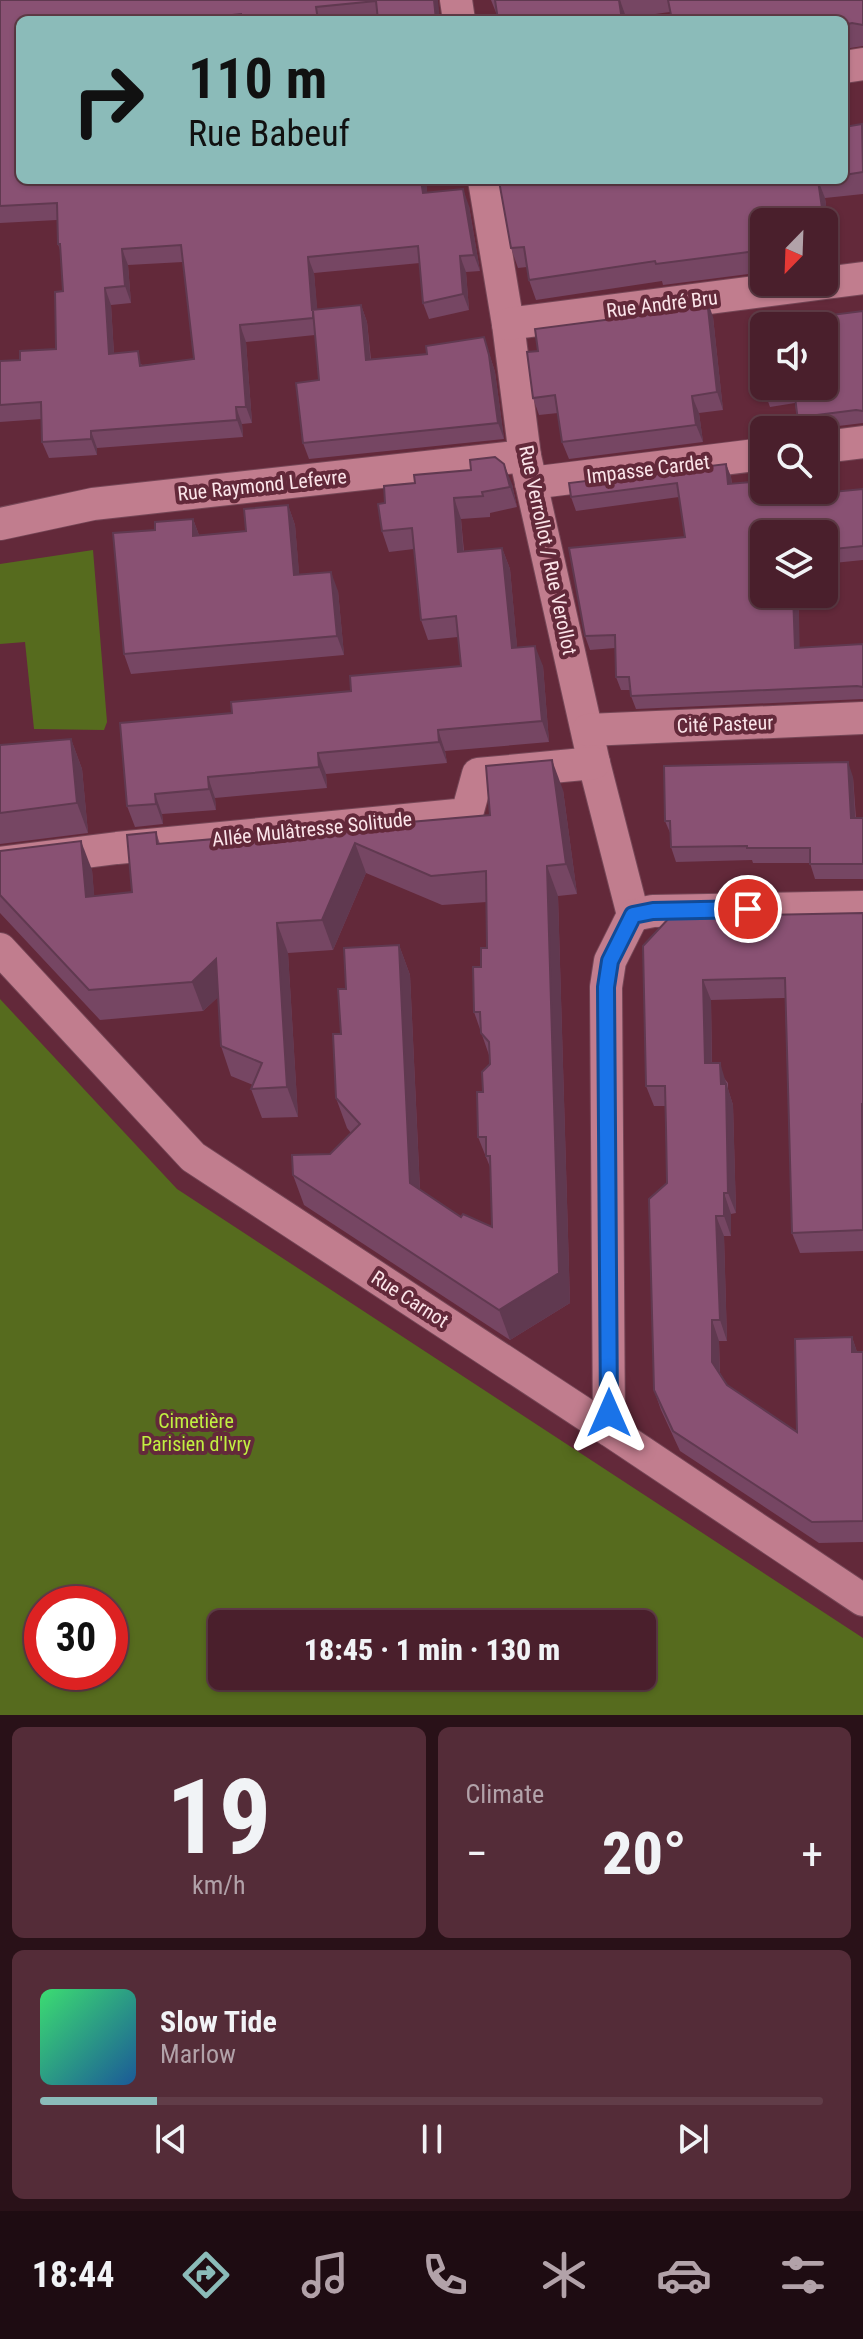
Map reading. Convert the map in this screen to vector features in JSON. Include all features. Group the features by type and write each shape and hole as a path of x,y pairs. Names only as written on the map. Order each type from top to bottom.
{"street":[{"name":"Rue Verrollot / Rue Verollot","path":"485,184 528,470 594,763 633,915"},
{"name":"Rue André Bru","path":"508,324 863,278"},
{"path":"838,445 863,442"},
{"name":"Impasse Cardet","path":"528,470 750,455"},
{"name":"Rue Raymond Lefevre","path":"0,524 93,504 528,470"},
{"name":"Cité Pasteur","path":"588,730 863,718"},
{"name":"Allée Mulâtresse Solitude","path":"0,863 117,848 467,814 478,774 594,763"},
{"path":"609,1430 606,987 610,961 633,915 653,911 863,907"},
{"name":"Rue Carnot","path":"0,949 193,1157 863,1600"}],"green space":[{"path":"93,550 107,722 104,730 34,729 25,642 0,644 0,564"},
{"name":"Cimetière Parisien d'Ivry","path":"0,999 177,1189 863,1638 863,1715 0,1715"}],"building":[{"path":"0,0 434,0 436,16 378,16 376,1 316,7 317,16 16,16 16,184 422,184 423,193 463,189 474,255 460,256 463,294 423,303 418,246 308,257 312,310 361,305 366,360 427,354 426,346 484,337 498,423 303,443 296,383 319,380 313,311 313,318 240,325 246,407 236,407 237,420 91,431 91,439 42,442 41,402 0,405 0,361 20,360 20,351 56,349 55,292 63,291 57,203 0,206","holes":["181,245 194,359 140,366 138,351 109,354 105,288 125,286 122,249"]},
{"path":"495,0 619,0 621,16 497,16"},
{"path":"668,0 863,0 863,25 848,24 848,16 671,16"},
{"path":"862,124 863,172 848,174 848,126"},
{"path":"500,184 819,184 822,208 750,208 750,252 656,264 655,261 529,280 524,247 511,248"},
{"path":"707,299 717,392 692,396 696,425 562,442 555,395 533,398 527,352 538,351 535,329 651,314 664,311 663,305"},
{"path":"863,311 863,411 797,416 795,400 838,400 838,314"},
{"path":"495,457 504,464 510,487 482,492 483,496 454,498 458,552 502,548 512,648 535,646 542,721 438,730 439,742 318,753 319,767 208,777 209,789 155,794 156,804 127,806 120,723 232,713 231,702 351,691 350,676 461,666 456,616 421,620 412,528 382,531 378,504 385,503 384,486 415,483 414,475 471,470 470,460"},
{"path":"726,464 728,484 750,482 750,504 838,504 838,491 863,489 863,546 838,549 838,520 750,520 750,608 794,608 795,648 863,644 863,687 631,696 629,677 616,677 615,635 585,636 569,548 685,537 677,483 571,497 569,483"},
{"path":"288,505 294,575 331,572 337,636 124,654 113,533 155,530 155,522 193,519 193,536 246,531 244,509"},
{"path":"71,739 77,803 0,813 0,745"},
{"path":"552,760 566,864 547,866 559,1273 499,1310 293,1175 292,1155 330,1154 360,1124 336,1098 333,1034 341,1034 338,989 346,989 344,948 399,945 410,1183 461,1217 463,1214 492,1227 490,1156 486,1156 486,1137 478,1137 477,1092 483,1092 482,1072 490,1064 489,1042 481,1033 480,1012 474,1012 473,967 481,967 481,948 487,948 486,871 431,876 355,843 322,920 277,923 287,1087 251,1089 262,1063 221,1046 216,959 192,982 89,990 0,895 0,851 81,841 86,897 132,892 127,835 156,832 157,844 490,815 486,766"},
{"path":"848,762 851,818 863,818 863,864 810,864 810,848 671,847 670,821 665,821 664,766"},
{"path":"863,913 863,1230 792,1233 785,978 703,980 705,1063 720,1063 721,1084 726,1084 728,1193 724,1193 724,1216 716,1216 720,1320 712,1320 712,1362 727,1385 797,1432 795,1339 852,1337 852,1352 863,1352 863,1521 812,1522 673,1431 654,1390 649,1199 667,1183 665,1086 646,1086 643,946 670,917"}],"route":[{"path":"609,1413 606,987 610,961 633,915 653,911 748,909"}]}
